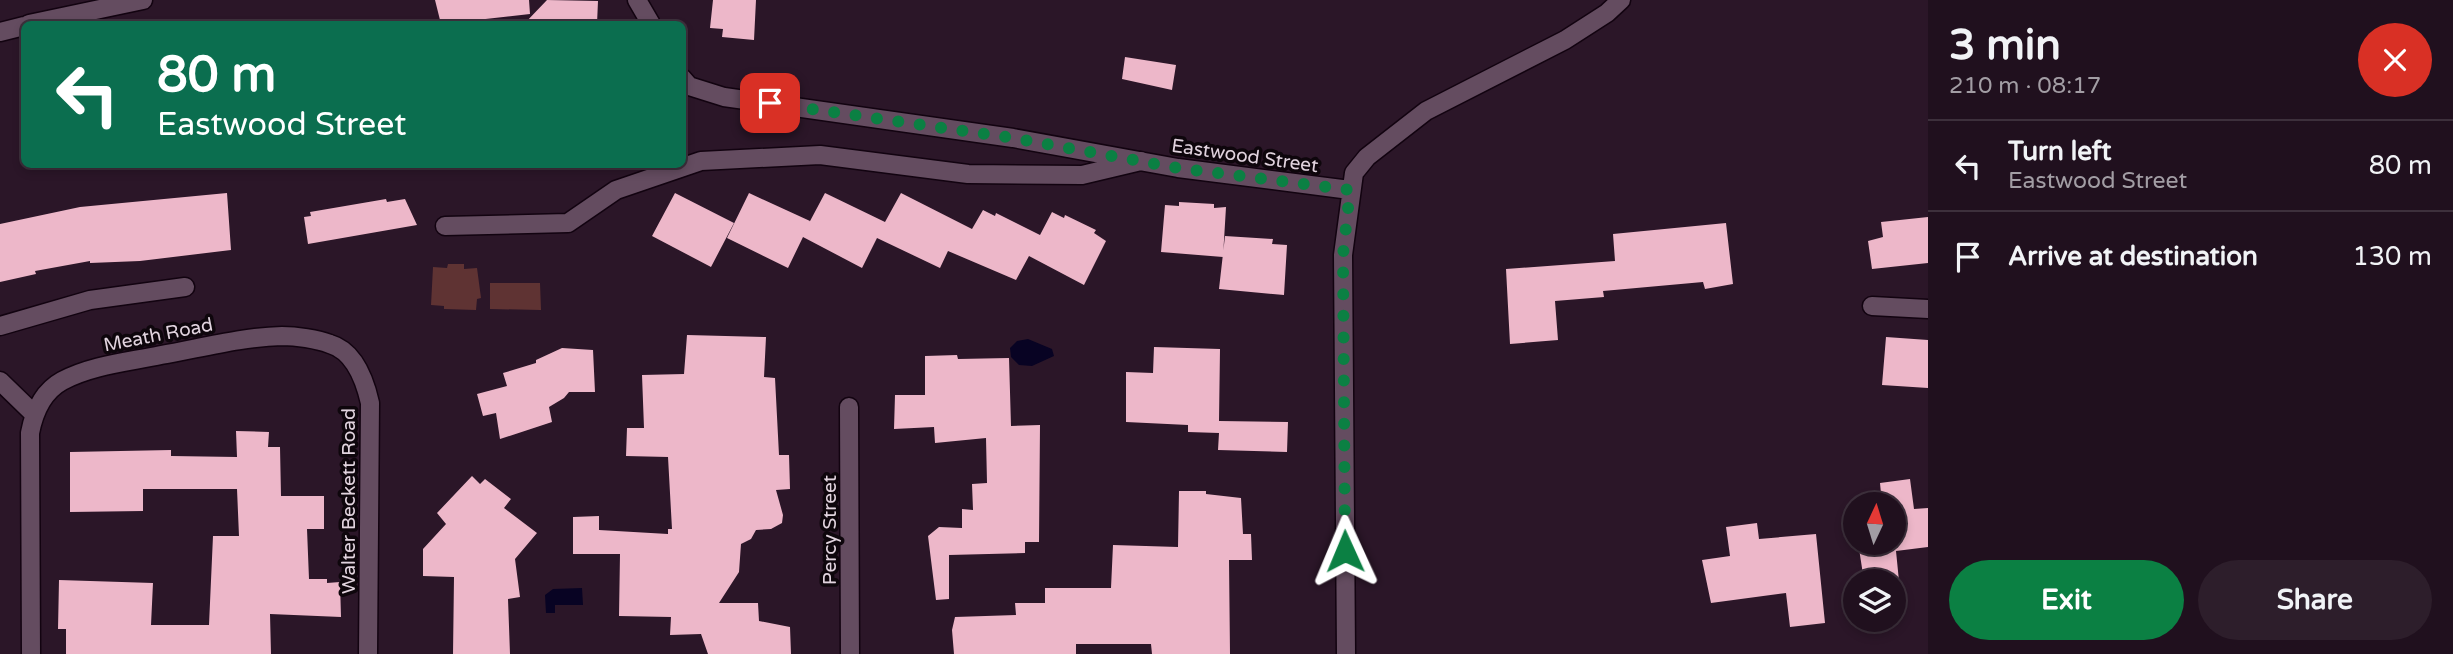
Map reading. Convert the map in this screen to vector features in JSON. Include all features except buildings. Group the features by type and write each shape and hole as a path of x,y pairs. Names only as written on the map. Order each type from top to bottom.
{"street":[{"path":"46,21 143,0"},
{"path":"637,0 649,21"},
{"path":"1346,654 1343,268 1354,173 1367,157 1426,111 1565,40 1607,13 1621,0"},
{"path":"0,32 21,27"},
{"name":"Eastwood Street","path":"686,83 689,86 724,97 1350,190"},
{"path":"686,166 701,161 820,155 968,174 1082,175 1141,161"},
{"path":"445,226 568,223 615,190 680,168"},
{"path":"0,326 90,300 185,286"},
{"path":"1872,306 1928,309"},
{"name":"Meath Road","path":"34,414 46,394 62,381 97,368 242,340 285,336 309,340"},
{"name":"Walter Beckett Road","path":"309,340 332,344 350,358 365,381 368,392 368,654"},
{"path":"0,381 34,414 30,433 31,654"},
{"name":"Percy Street","path":"849,407 850,654"}],"shaded area":[{"path":"448,264 464,264 464,269 477,268 481,298 477,299 476,310 444,309 444,306 431,305 433,267 447,268"},
{"path":"490,283 540,283 541,310 490,309"},
{"path":"1028,339 1052,349 1054,356 1032,366 1019,365 1011,357 1010,348 1017,341"},
{"path":"582,588 583,605 555,605 555,613 546,613 545,595 553,589"}],"route":[{"path":"770,103 1013,138 1178,168 1350,190 1343,255 1345,551"}]}
